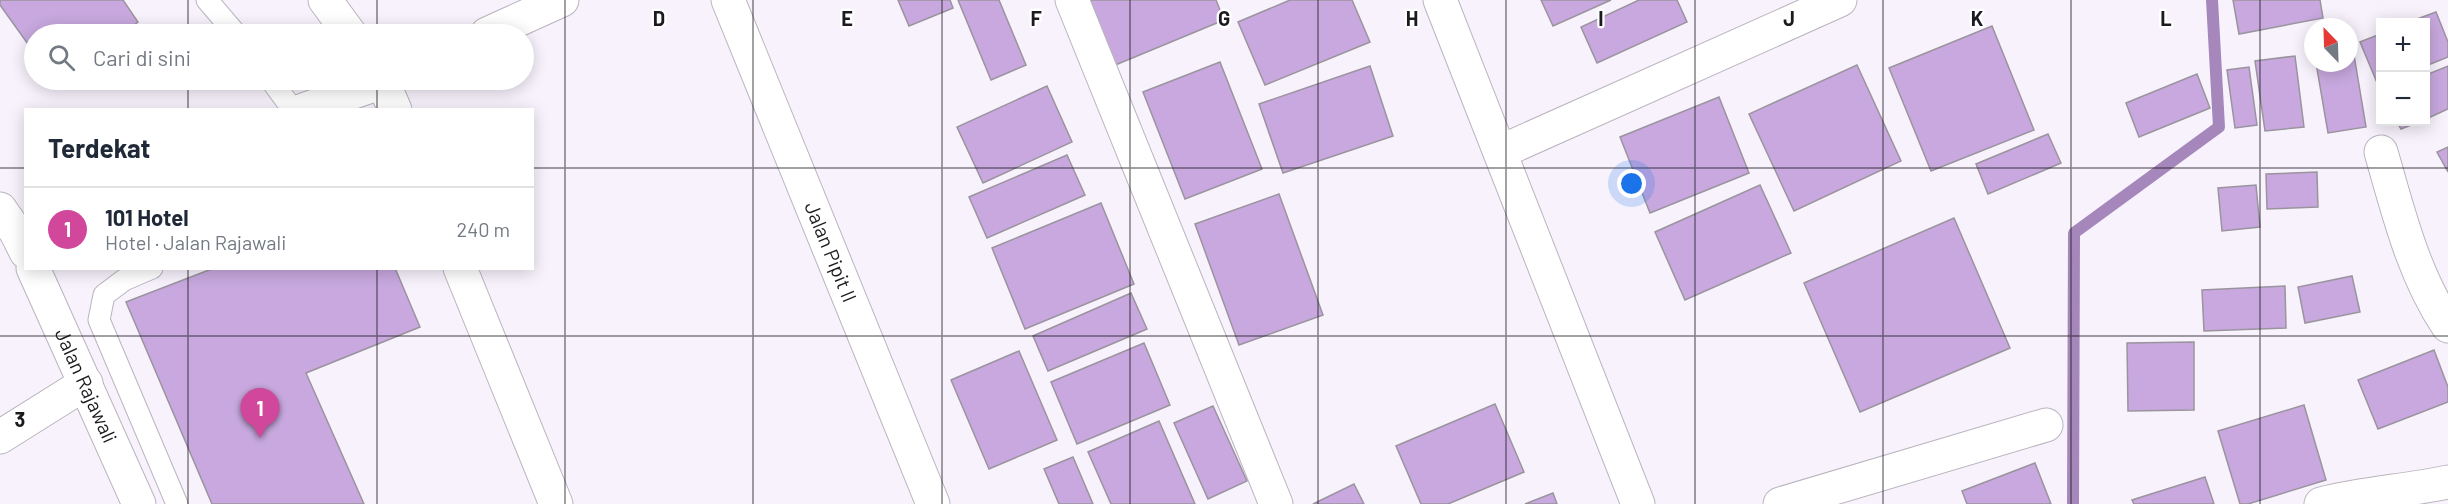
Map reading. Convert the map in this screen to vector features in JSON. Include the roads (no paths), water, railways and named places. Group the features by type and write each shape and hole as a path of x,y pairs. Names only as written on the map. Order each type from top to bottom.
{"street":[{"path":"325,0 343,24"},
{"path":"509,24 562,0"},
{"name":"Jalan Pipit II","path":"728,0 933,504"},
{"path":"1072,0 1276,504"},
{"path":"1440,0 1638,504"},
{"path":"1500,152 1840,0"},
{"path":"310,108 376,90"},
{"path":"2381,152 2409,249 2448,326"},
{"name":"Jalan Rajawali","path":"34,270 139,504"},
{"path":"461,270 556,504"},
{"path":"0,437 86,383"},
{"path":"1779,504 2046,425"},
{"path":"2321,504 2352,496 2405,491 2448,482"}],"lane":[{"path":"207,0 227,24"},
{"path":"278,90 292,108"},
{"path":"147,270 124,280 104,295 99,320 177,504"}],"waterway":[{"path":"2073,504 2074,233 2219,127 2212,0"}],"place":[{"name":"101 Hotel","path":"260,438"}]}
